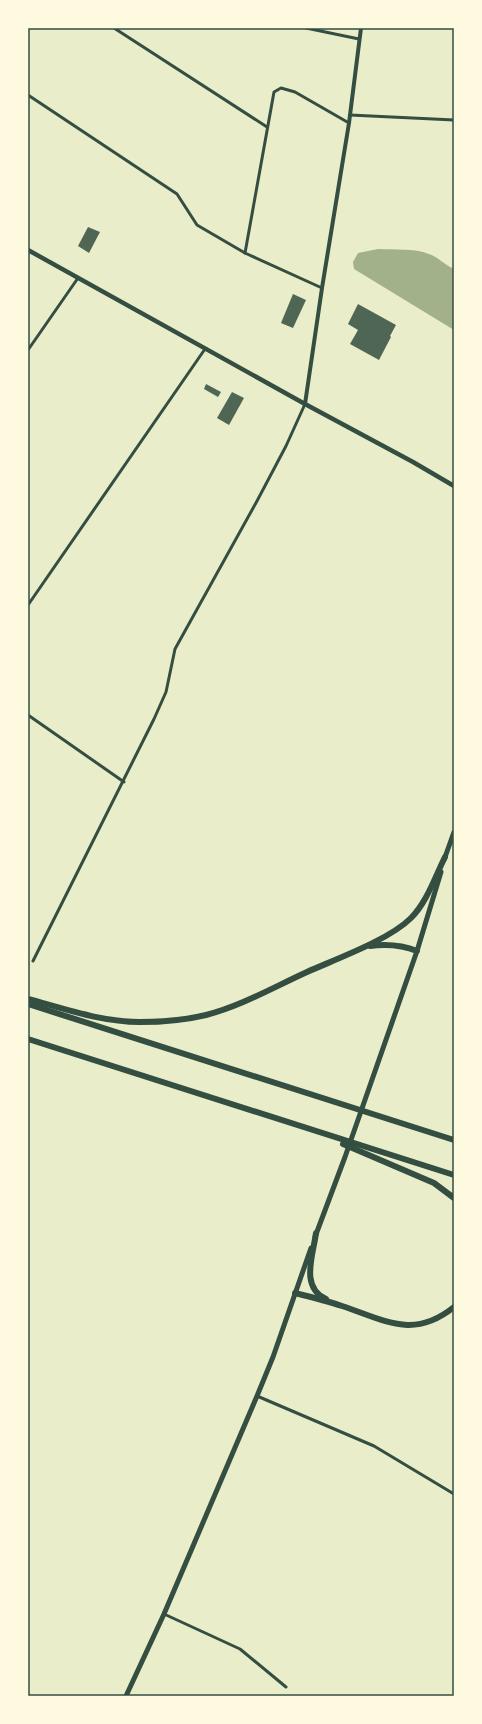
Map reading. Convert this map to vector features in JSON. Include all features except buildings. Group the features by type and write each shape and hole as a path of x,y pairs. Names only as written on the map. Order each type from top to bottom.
{"highway":[{"path":"28,999 91,1016 117,1020 140,1022 182,1019 207,1015 234,1005 364,946 403,926 413,917 423,903 445,857"},
{"path":"364,946 389,945 417,950"},
{"path":"28,1004 454,1140"},
{"path":"28,1039 454,1175"},
{"path":"301,1127 415,1174 434,1183 454,1198"},
{"path":"316,1233 309,1274 310,1282 313,1289 320,1296 342,1306"},
{"path":"295,1293 342,1306 389,1323 404,1326 430,1322 454,1307"}],"main road":[{"path":"28,250 454,486"},
{"path":"126,1696 164,1614 273,1357 316,1233 346,1157 417,950 454,832"}],"street":[{"path":"114,28 268,127"},
{"path":"306,28 359,39"},
{"path":"33,962 124,782 166,692 175,648 286,446 305,404 349,123 360,28"},
{"path":"245,253 274,92 281,88 295,92 349,123"},
{"path":"28,95 177,194 197,225 245,253 322,288"},
{"path":"350,115 454,120"},
{"path":"28,350 78,278"},
{"path":"28,605 205,349"},
{"path":"28,715 124,782"},
{"path":"257,1396 374,1446 454,1494"},
{"path":"164,1614 240,1649 286,1687"}],"shaded area":[{"path":"378,249 423,252 435,257 454,269 454,330 354,269 353,262 358,253"}]}
